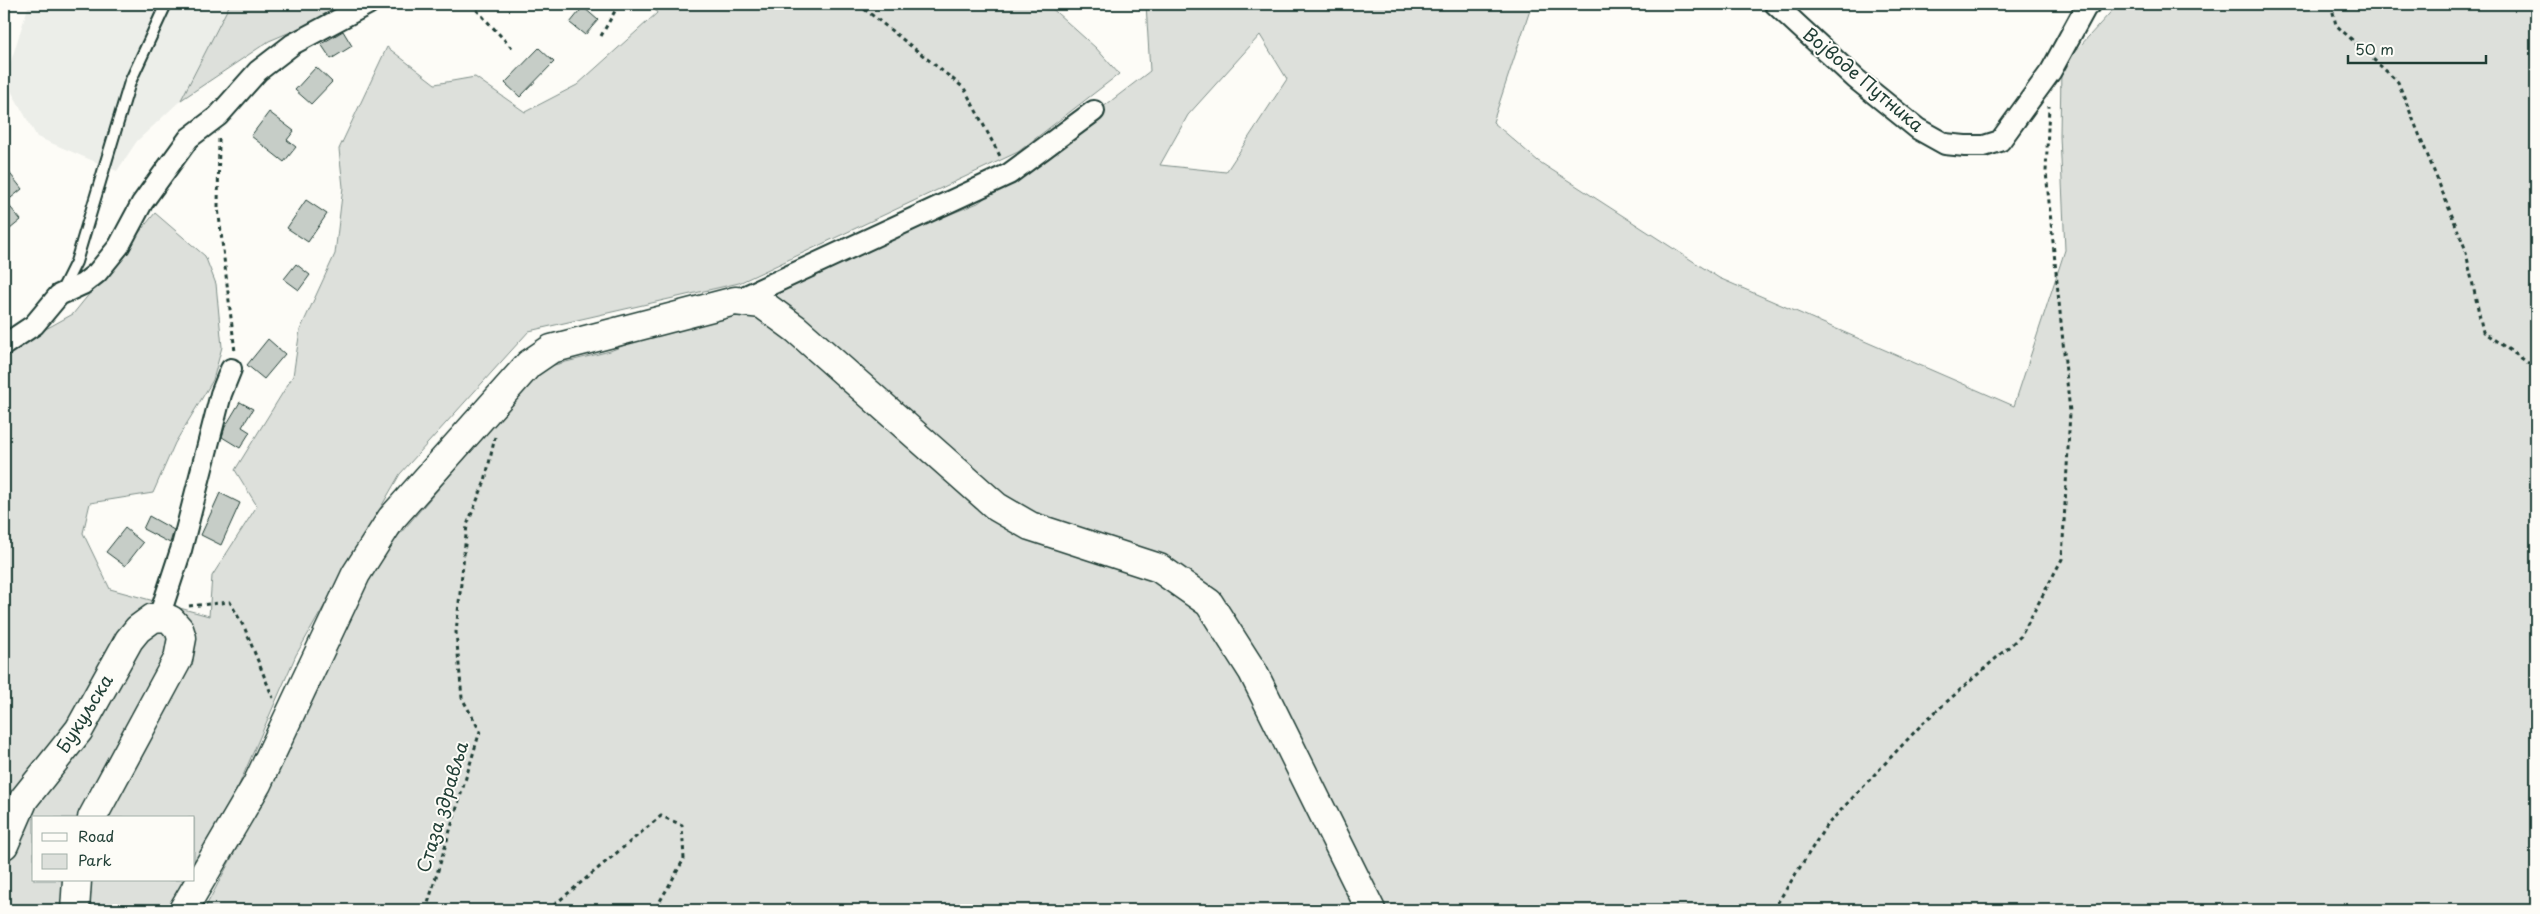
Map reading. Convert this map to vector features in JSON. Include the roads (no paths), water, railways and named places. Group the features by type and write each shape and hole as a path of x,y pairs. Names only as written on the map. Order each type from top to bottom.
{"street":[{"path":"4,345 34,325 60,295 83,284 98,273 119,246 142,203 189,138 218,116 258,71 294,44 368,4"},
{"name":"Војводе Путника","path":"1775,4 1856,79 1918,129 1945,144 1984,146 2000,141 2051,71 2086,7 2090,4"},
{"path":"183,910 257,784 356,574 391,519 528,364 551,349 735,301 1009,174 1094,111"},
{"path":"735,301 762,304 796,329 997,507 1030,526 1159,568 1209,604 1253,672 1372,910"},
{"path":"93,816 178,659 182,638 179,629 161,611 181,550 222,394 231,369"},
{"name":"Букуљска","path":"4,845 24,799 79,730 129,640 143,624 161,611"},
{"path":"75,910 77,882"}],"lane":[{"path":"60,295 76,262 130,82 166,4"}]}
